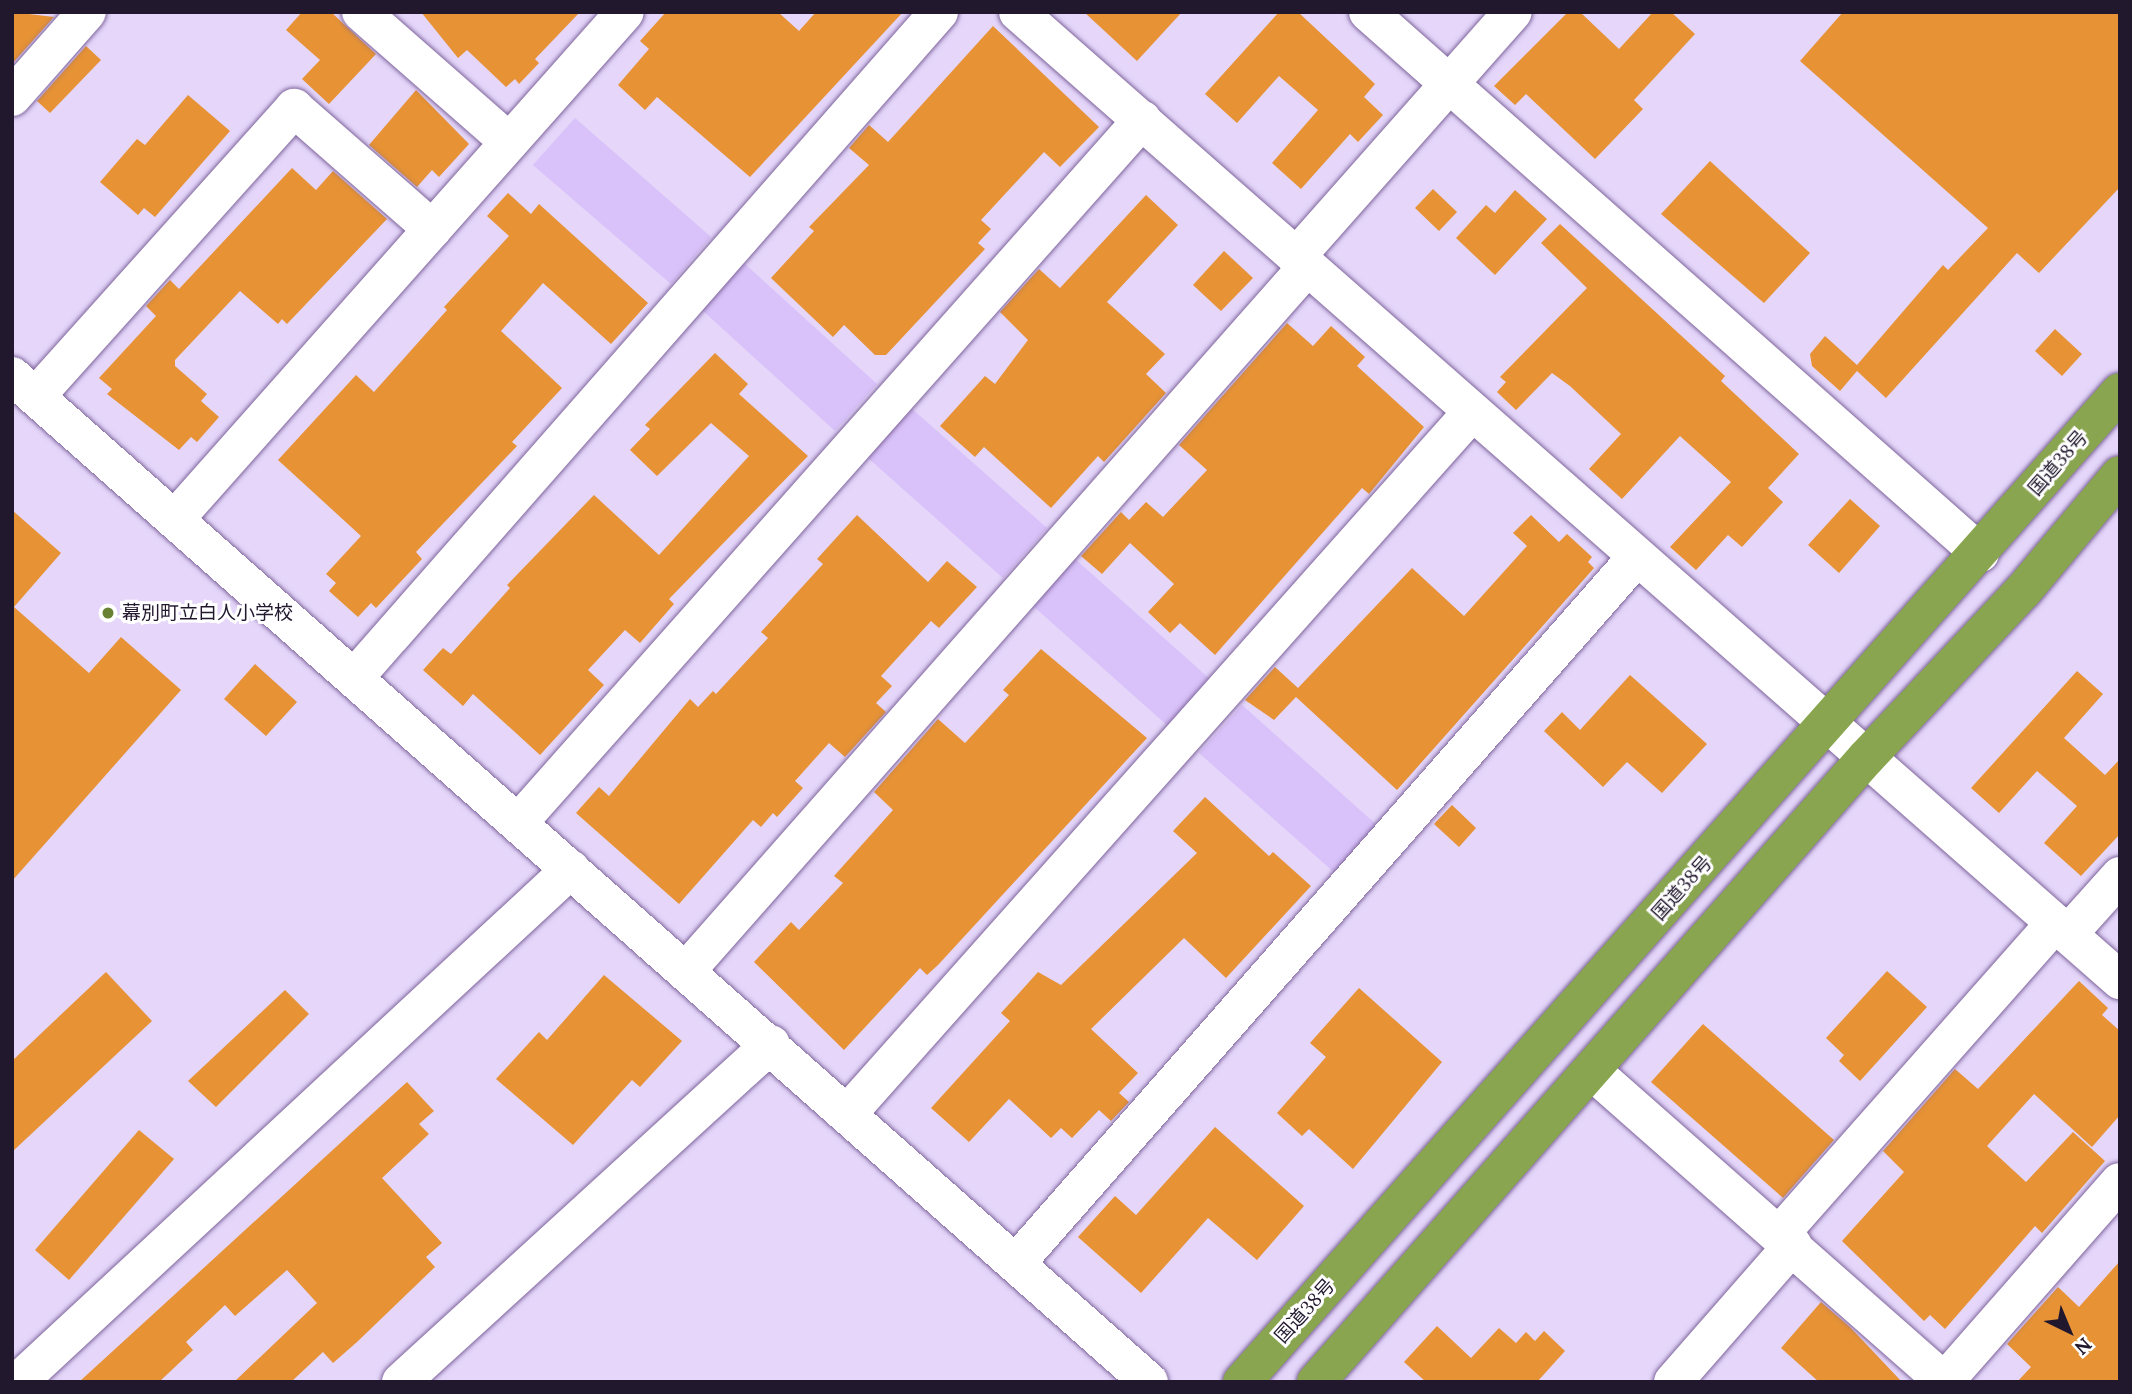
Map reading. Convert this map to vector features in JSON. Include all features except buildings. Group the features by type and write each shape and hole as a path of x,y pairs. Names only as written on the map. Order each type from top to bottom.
{"highway":[{"name":"国道38号","path":"1242,1382 1827,726 2120,392"},
{"path":"1316,1382 1866,758 2023,591 2119,478"}],"street":[{"path":"12,97 87,12"},
{"path":"361,12 509,142"},
{"path":"176,518 625,12"},
{"path":"355,677 939,12"},
{"path":"1018,12 1827,726 2120,980"},
{"path":"1368,12 1980,553"},
{"path":"687,970 1302,262 1449,84 1513,12"},
{"path":"432,229 294,108 24,386 849,1112 1149,1382"},
{"path":"519,822 1142,120"},
{"path":"849,1112 1472,412"},
{"path":"1017,1262 1636,558"},
{"path":"18,1382 571,869"},
{"path":"1673,1382 1786,1240 2061,929 2120,876"},
{"path":"401,1382 771,1044"},
{"path":"1592,1071 1944,1382 2120,1182"}],"shaded area":[{"path":"575,118 711,237 671,284 533,165"},
{"path":"744,263 877,384 835,431 702,310"},
{"path":"911,408 1047,528 1003,578 867,457"},
{"path":"1074,558 1211,680 1169,727 1032,605"},
{"path":"1242,705 1378,826 1335,873 1199,753"}],"place":[{"name":"幕別町立白人小学校","path":"108,613"}]}
